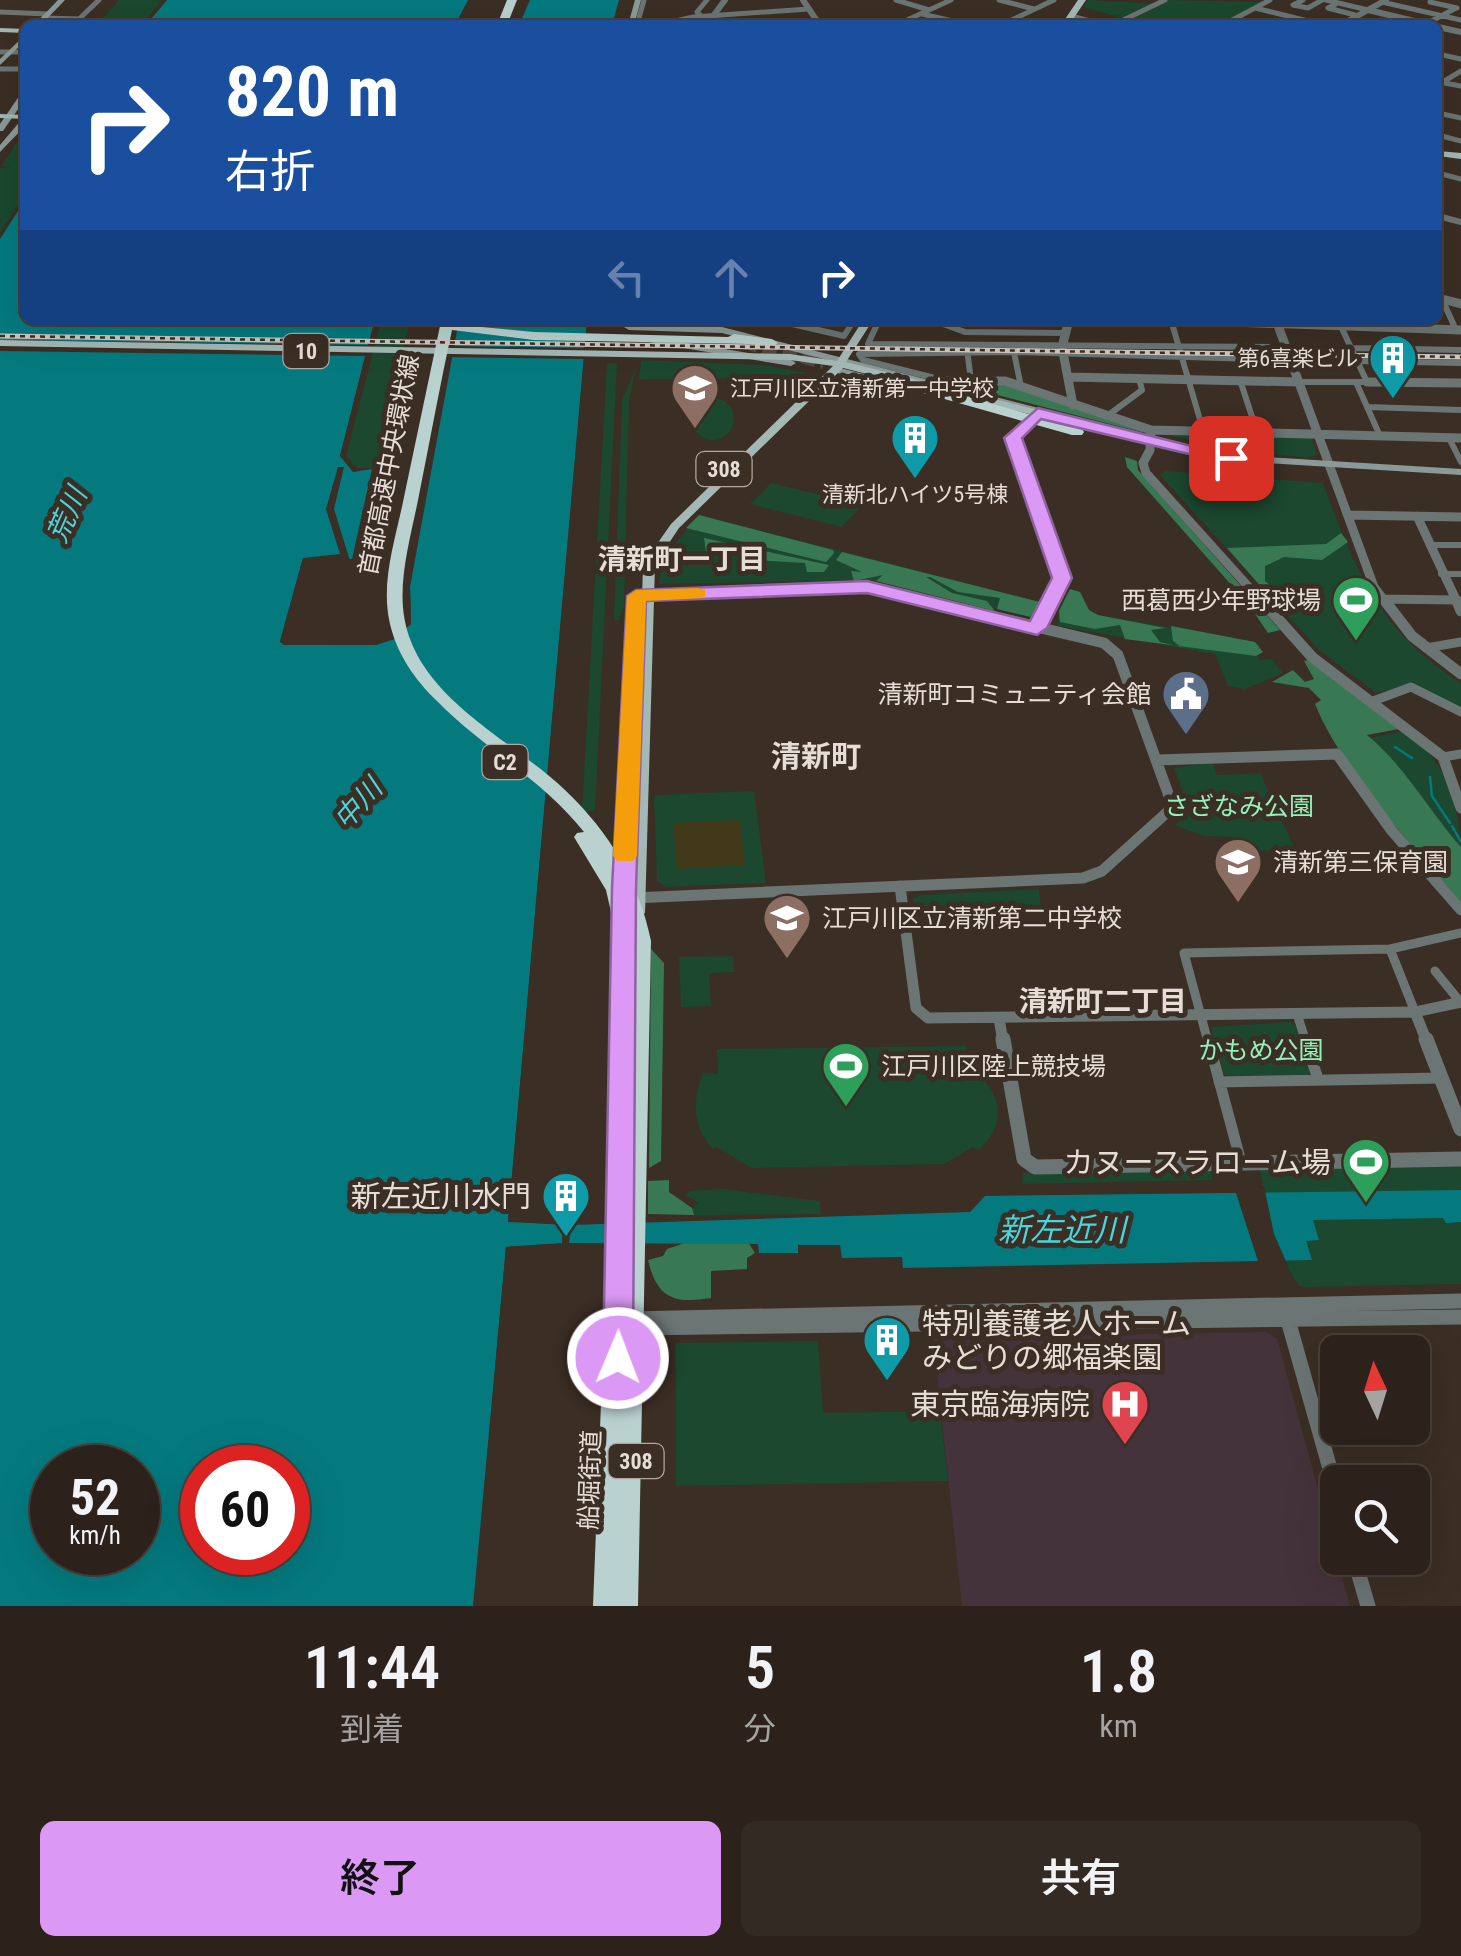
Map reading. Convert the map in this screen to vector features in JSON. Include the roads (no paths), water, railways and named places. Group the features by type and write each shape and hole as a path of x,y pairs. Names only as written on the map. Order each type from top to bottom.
{"highway":[{"name":"首都高速中央環状線","path":"437,325 390,558 384,594 386,628 398,660 426,696 533,784 574,825 615,890 627,937 609,1606"},
{"name":"首都高速中央環状線","path":"447,325 398,565 398,627 410,658 436,692 543,778 584,820 620,870 640,928 642,1057 628,1606"},
{"path":"451,325 470,332 685,334 744,342"},
{"path":"484,325 772,342"},
{"path":"907,384 1032,415 1076,432"}],"main road":[{"path":"42,20 62,0"},
{"path":"1068,20 1082,0"},
{"path":"0,66 20,40"},
{"path":"0,129 11,117"},
{"path":"0,150 11,117"},
{"path":"623,325 791,362"},
{"path":"629,325 710,328 772,342 834,366 1032,415"},
{"name":"船堀街道","path":"609,1606 619,1323 626,1256 631,898 641,596 649,564 662,540 834,366 864,325"},
{"name":"10","path":"0,345 612,356 834,366"},
{"name":"10","path":"0,345 767,355 946,385 1032,415 1094,427"},
{"path":"834,366 1151,441 1228,467 1461,472"},
{"path":"1076,432 1151,441"},
{"path":"1331,470 1461,480"},
{"name":"船堀街道","path":"626,1256 639,1324 628,1606"}],"street":[{"path":"0,12 79,19 98,0"},
{"path":"707,0 697,12 709,20"},
{"path":"802,0 816,20"},
{"path":"896,0 949,20"},
{"path":"908,20 951,0"},
{"path":"999,0 1034,9"},
{"path":"1011,20 1054,0"},
{"path":"1124,20 1164,0"},
{"path":"1232,20 1270,0"},
{"path":"1302,0 1294,5 1308,8 1324,0 1408,20"},
{"path":"1349,20 1384,1 1461,20"},
{"path":"1416,10 1432,1 1458,9"},
{"path":"1338,3 1328,8 1354,15"},
{"path":"1255,8 1304,20"},
{"path":"1436,20 1458,9"},
{"path":"719,20 808,10"},
{"path":"1071,16 1087,20"},
{"path":"930,20 937,17"},
{"path":"0,52 20,52"},
{"path":"1442,302 1458,330"},
{"path":"1442,315 1450,316"},
{"path":"663,328 666,325"},
{"path":"797,325 844,336 851,325"},
{"path":"877,325 870,344 1014,352 1286,347"},
{"path":"946,325 965,332 1066,334"},
{"path":"1068,325 1063,350 1073,405"},
{"path":"1174,325 1203,430"},
{"path":"1277,325 1382,599 1426,648 1461,674"},
{"path":"1340,325 1357,361 1380,436"},
{"path":"1360,325 1458,330"},
{"path":"965,332 971,381"},
{"path":"1352,348 1461,350"},
{"path":"1291,360 1063,350 860,354 863,360 946,385 1005,381 1107,416 1151,441 1203,430 1461,438"},
{"path":"1014,352 1020,387"},
{"path":"1357,361 1461,363"},
{"path":"1068,377 1461,384"},
{"path":"1107,416 1142,390 1139,378"},
{"path":"1240,380 1257,432"},
{"path":"1368,407 1461,410"},
{"path":"1032,415 1013,438 1062,578 1037,628"},
{"path":"1449,438 1461,462"},
{"path":"1151,441 1143,463 1146,474 1312,657 1443,758 1461,807"},
{"path":"1348,515 1461,516"},
{"path":"1417,516 1461,611"},
{"path":"1429,545 1461,545"},
{"path":"1442,574 1461,574"},
{"path":"631,898 1097,874 1171,811 1173,801 1114,648 867,587 641,596"},
{"path":"1382,599 1457,600"},
{"path":"1426,648 1461,642"},
{"path":"1373,701 1412,687 1461,712"},
{"path":"1158,760 1337,754 1392,831 1461,910"},
{"path":"1443,758 1461,754"},
{"path":"900,886 918,1012 936,1019 1416,1012 1461,1002 1434,972"},
{"path":"1242,1162 1184,953 1390,950 1461,933"},
{"path":"1390,950 1461,1129"},
{"path":"1297,1014 1318,1080"},
{"path":"1000,1018 1028,1164 1461,1159"},
{"path":"1219,1082 1442,1078"},
{"path":"619,1323 1286,1312 1461,1301"},
{"path":"1286,1312 1461,1317"},
{"path":"1286,1312 1329,1465"},
{"path":"1359,1575 1368,1606"}],"water":[{"path":"167,0 468,0 458,20 150,20"},
{"path":"530,0 619,0 613,20 521,20"},
{"path":"20,208 20,325 374,325 340,456 353,472 372,469 352,559 303,558 280,641 376,645 411,624 410,587 458,325 587,325 508,1221 563,1225 562,1243 506,1247 473,1606 0,1606 0,239"},
{"name":"新左近川","path":"1461,1190 1461,1222 1446,1223 1443,1218 1313,1220 1319,1240 1306,1241 1312,1260 903,1268 902,1257 842,1258 840,1245 798,1245 798,1253 759,1253 758,1244 569,1243 571,1225 970,1212 985,1196"}],"waterway":[{"path":"1395,747 1412,758"},
{"path":"1430,777 1432,796 1450,823"},
{"path":"1452,826 1461,842"}],"tunnel":[{"path":"744,342 824,362"}],"railway":[{"path":"0,336 1461,357"}],"place":[{"name":"第6喜楽ビル","path":"1393,400"},
{"name":"江戸川区立清新第一中学校","path":"695,430"},
{"name":"清新北ハイツ5号棟","path":"915,480"},
{"name":"西葛西少年野球場","path":"1356,642"},
{"name":"清新町コミュニティ会館","path":"1186,736"},
{"name":"清新第三保育園","path":"1238,904"},
{"name":"江戸川区立清新第二中学校","path":"787,960"},
{"name":"江戸川区陸上競技場","path":"846,1108"},
{"name":"カヌースラローム場","path":"1366,1204"},
{"name":"新左近川水門","path":"566,1238"},
{"name":"特別養護老人ホーム みどりの郷福楽園","path":"887,1382"},
{"name":"東京臨海病院","path":"1125,1446"}],"district":[{"name":"清新町一丁目","path":"682,559"},
{"name":"清新町","path":"816,756"},
{"name":"清新町二丁目","path":"1103,1001"}],"water label":[{"name":"荒川","path":"67,515"},
{"name":"中川","path":"358,804"}],"park label":[{"name":"さざなみ公園","path":"1239,806"},
{"name":"かもめ公園","path":"1261,1050"}]}
